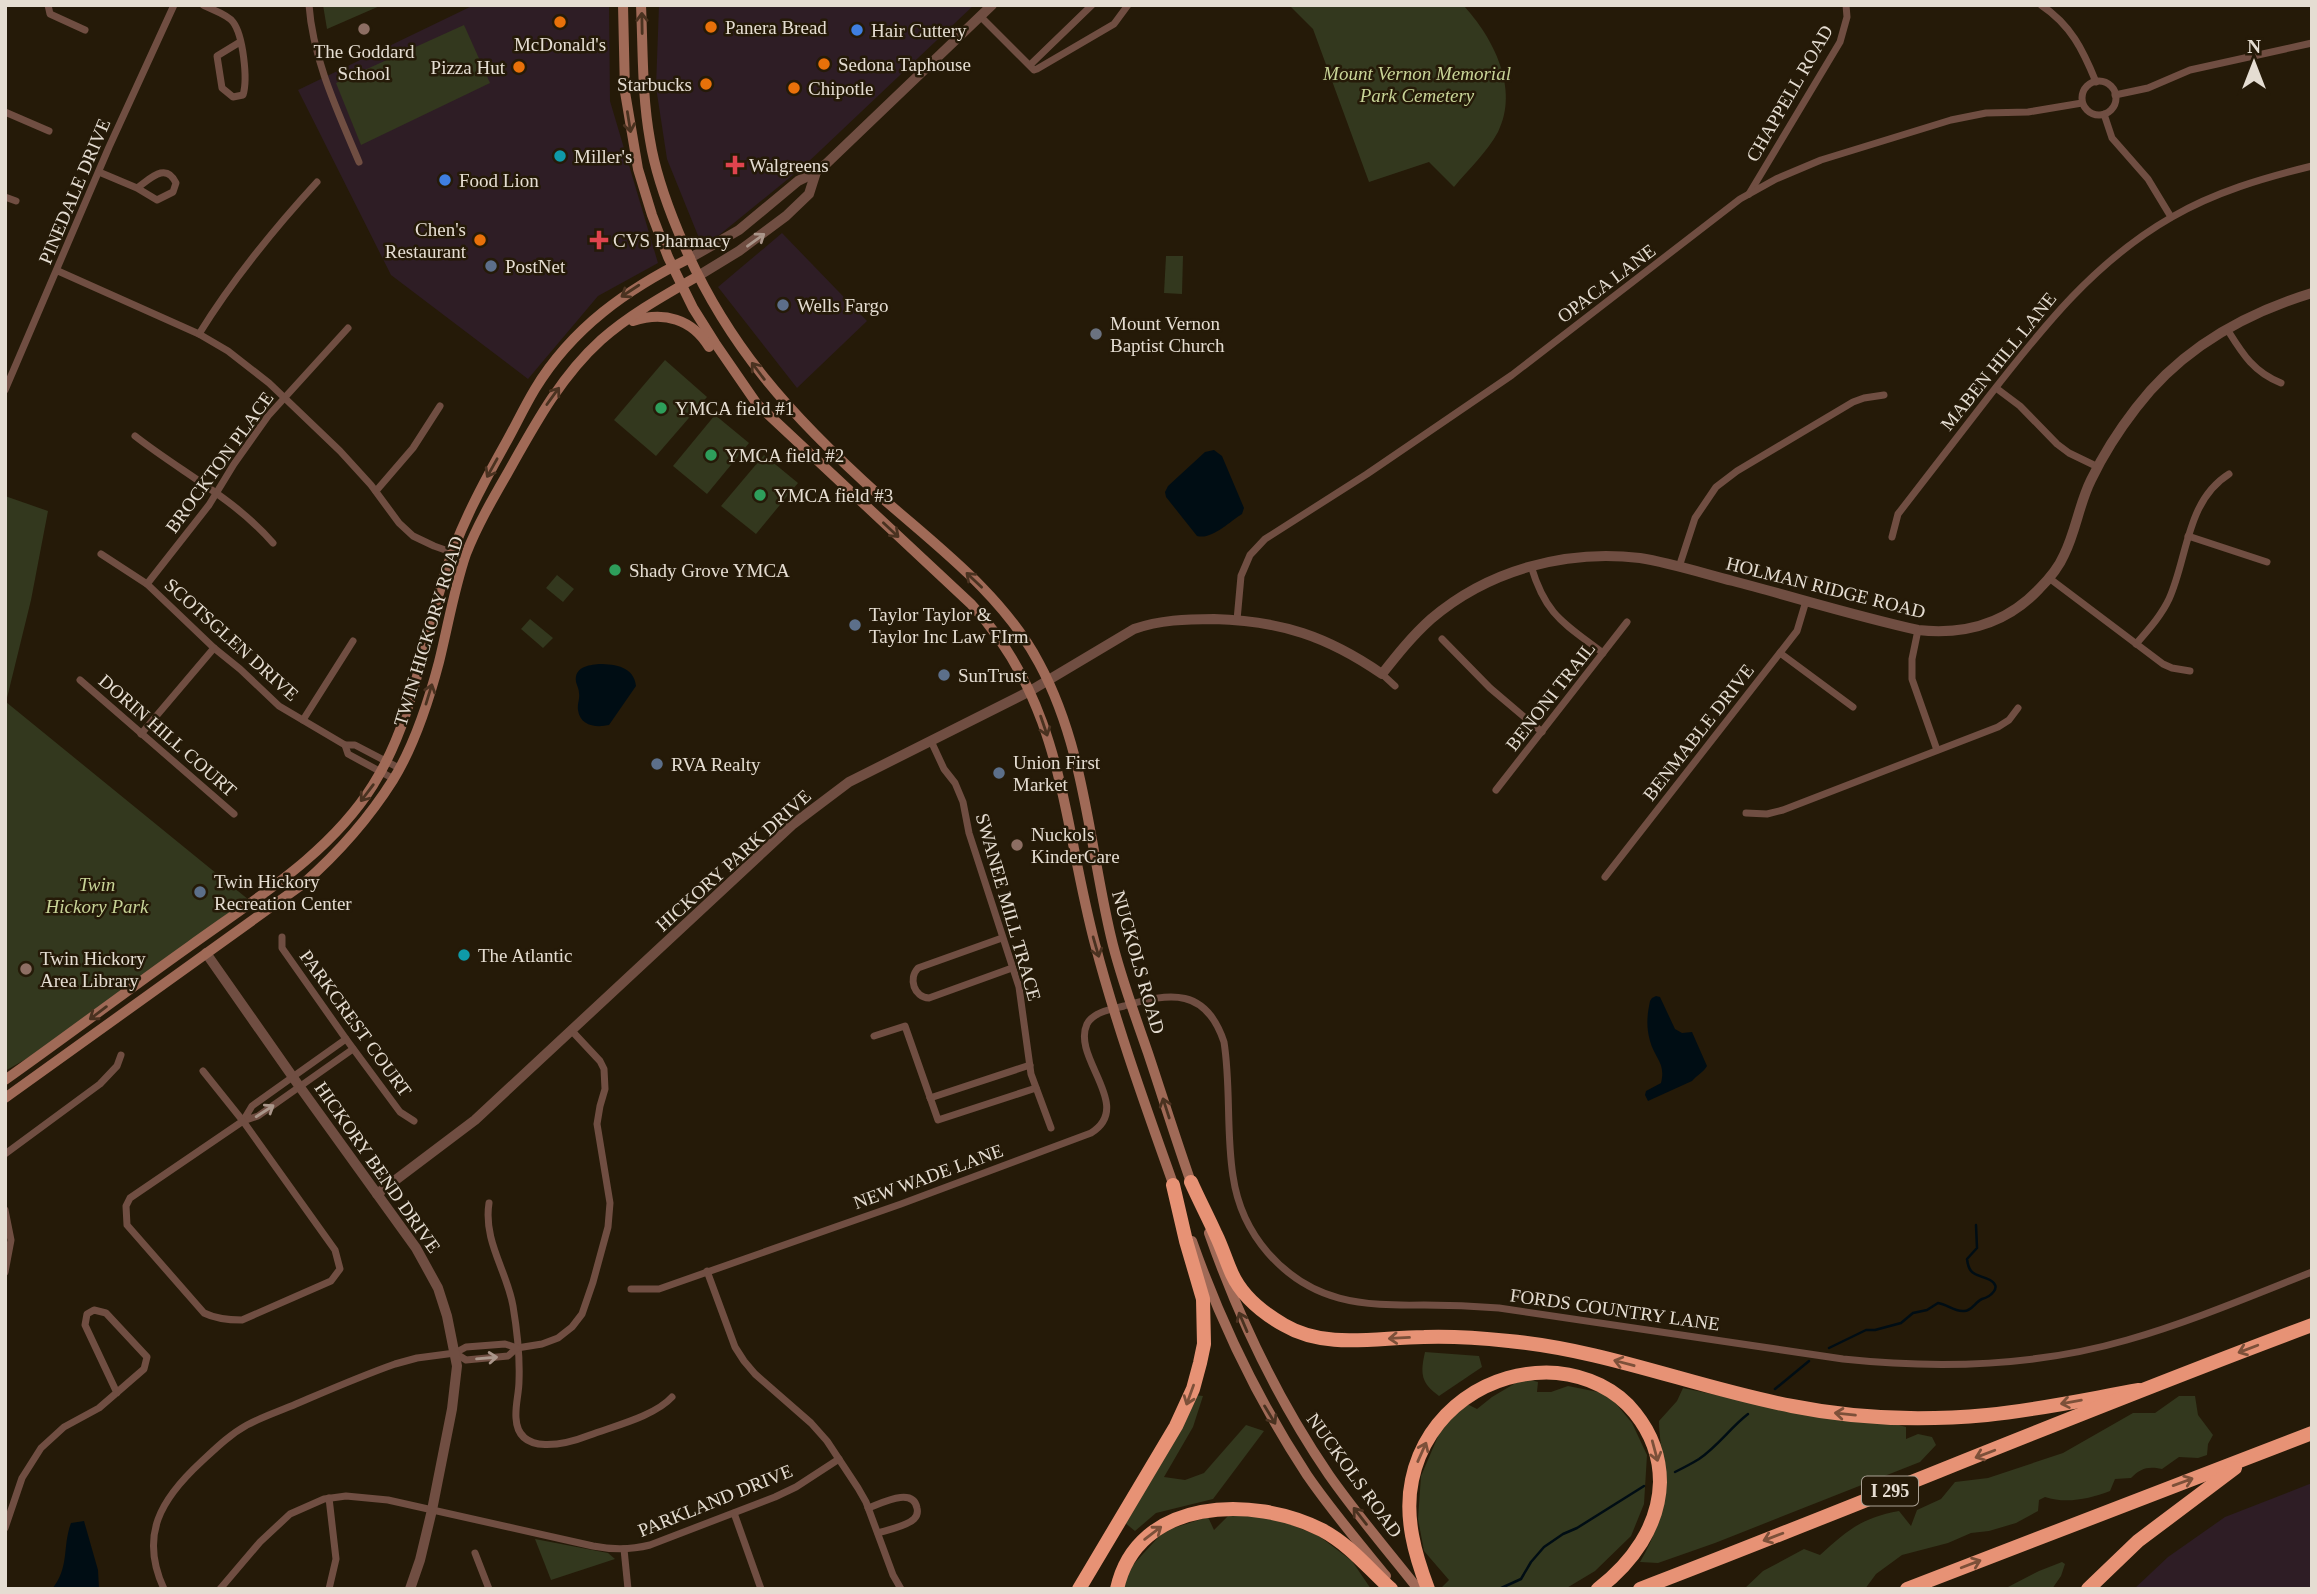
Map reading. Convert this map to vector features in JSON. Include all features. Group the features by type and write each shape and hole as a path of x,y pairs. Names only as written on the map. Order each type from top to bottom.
{"highway":[{"path":"1191,1182 1232,1275 1240,1287 1265,1313 1307,1336 1338,1340 1454,1337 1540,1345 1606,1358 1757,1399 1868,1416 1917,1418 1984,1415 2139,1390"},
{"path":"1079,1589 1176,1426 1193,1389 1200,1363 1205,1322 1203,1299 1173,1185"},
{"name":"I 295","path":"1640,1589 2139,1390 2312,1325"},
{"path":"1429,1589 1416,1553 1409,1507 1412,1479 1424,1446 1446,1415 1474,1392 1504,1378 1545,1372 1588,1380 1619,1397 1642,1421 1656,1454 1659,1492 1651,1524 1638,1549 1598,1589"},
{"path":"1908,1589 2312,1433"},
{"path":"2088,1589 2138,1541 2244,1460"},
{"path":"1117,1589 1129,1559 1143,1540 1153,1532 1177,1519 1225,1509 1274,1513 1315,1527 1350,1549 1393,1589"}],"main road":[{"name":"NUCKOLS ROAD","path":"623,5 623,64 629,121 645,194 682,285 715,344 749,395 782,429 971,604 994,632 1030,691 1054,755 1084,905 1114,1009 1218,1308 1236,1351 1263,1402 1309,1477 1393,1589"},
{"name":"NUCKOLS ROAD","path":"641,5 642,60 650,143 668,205 698,276 732,336 769,386 821,442 984,590 1022,634 1048,681 1074,749 1104,908 1131,1004 1232,1295 1282,1401 1331,1477 1418,1589"},
{"name":"TWIN HICKORY ROAD","path":"5,1080 262,893 318,850 349,816 373,786 401,731 452,552 470,509 536,388 562,351 614,302 641,283 690,258"},
{"name":"TWIN HICKORY ROAD","path":"5,1098 303,884 328,862 397,773 426,704 440,660 453,596 465,557 486,512 545,407 577,365 611,331 698,276"},
{"path":"611,331 644,318 664,316 682,321 699,334 720,363 749,395"},
{"path":"206,953 206,943 254,908 262,893"},
{"path":"117,1018 127,1003 195,953 197,941"}],"street":[{"path":"48,5 50,14 85,30"},
{"name":"PINEDALE DRIVE","path":"5,390 174,5"},
{"path":"203,5 234,22 240,42 245,87 243,94 233,97 222,88 218,56 240,42"},
{"path":"309,5 324,76 359,162"},
{"name":"TWIN HICKORY ROAD","path":"690,258 739,230 798,181 816,172 992,5"},
{"path":"1030,65 1093,5"},
{"path":"980,16 1034,70 1114,24 1128,5"},
{"name":"CHAPPELL ROAD","path":"1748,194 1840,42 1846,27 1846,5"},
{"path":"2042,5 2064,23 2076,38 2096,82"},
{"path":"2115,94 2148,88 2190,70 2312,43"},
{"path":"2096,82 2106,83 2115,94 2114,105 2104,114 2093,114 2082,103 2084,90 2096,82"},
{"name":"OPACA LANE","path":"1237,620 1241,576 1250,555 1265,539 1513,375 1748,194 1821,160 1960,118 1986,113 2028,112 2082,103"},
{"path":"5,113 49,131"},
{"path":"2104,114 2112,138 2148,180 2171,217"},
{"name":"MABEN HILL LANE","path":"1892,537 1898,514 2040,330 2081,286 2127,248 2171,217 2232,189 2312,166"},
{"path":"99,172 137,188 157,200 173,192 176,183 173,176 166,171 159,172 137,188"},
{"name":"TWIN HICKORY ROAD","path":"698,276 739,251 786,216 809,194 816,172"},
{"path":"200,334 223,295 245,266 317,182"},
{"path":"5,197 16,201"},
{"path":"58,271 200,334 228,351 269,383 340,451 376,491 399,523 413,536 465,557"},
{"name":"HOLMAN RIDGE ROAD","path":"1382,674 1416,633 1456,600 1492,581 1531,566 1586,556 1641,559 1679,567 1918,630 1958,631 1993,622 2020,607 2049,578 2064,556 2098,467 2118,433 2156,384 2179,361 2227,329 2261,311 2312,293"},
{"name":"BROCKTON PLACE","path":"147,584 217,494 268,415 348,328"},
{"path":"2227,329 2250,365 2281,383"},
{"path":"1996,388 2020,405 2057,444 2098,467"},
{"path":"1679,567 1695,518 1706,500 1726,478 1853,402 1884,395"},
{"path":"376,491 413,449 440,407"},
{"path":"135,436 217,494 258,526 273,543"},
{"path":"2136,644 2161,614 2169,598 2198,509 2208,491 2229,474"},
{"path":"2188,537 2267,562"},
{"name":"SCOTSGLEN DRIVE","path":"101,554 147,584 279,706 345,745 355,745 383,767 397,773"},
{"path":"1531,566 1541,596 1550,610 1603,653"},
{"path":"2049,578 2164,664 2190,671"},
{"name":"BENMABLE DRIVE","path":"1605,877 1797,631 1806,601"},
{"name":"HICKORY PARK DRIVE","path":"377,1194 475,1120 792,825 849,782 1030,691 1121,636 1148,624 1179,619 1273,624 1312,635 1343,649 1382,674 1395,686"},
{"name":"BENONI TRAIL","path":"1496,790 1627,622"},
{"path":"1918,630 1912,659 1912,679 1937,750"},
{"path":"1442,639 1490,688 1542,732"},
{"path":"303,720 353,641"},
{"path":"141,734 214,648"},
{"path":"1780,653 1853,707"},
{"name":"DORIN HILL COURT","path":"80,680 234,814"},
{"path":"1746,813 1775,813 1998,727 2009,720 2018,708"},
{"name":"SWANEE MILL TRACE","path":"931,741 960,792 968,830 1022,1001 1035,1088 1051,1128"},
{"name":"PARKCREST COURT","path":"282,937 282,948 353,1049 400,1112 414,1121"},
{"path":"1002,938 918,968 912,980 918,994 929,998 1012,968"},
{"name":"HICKORY BEND DRIVE","path":"206,953 416,1248 428,1267 447,1316 457,1366 452,1409 432,1510 410,1589"},
{"name":"FORDS COUNTRY LANE","path":"1114,1009 1156,997 1182,996 1201,1006 1214,1019 1220,1028 1225,1050 1233,1176 1241,1209 1250,1228 1267,1252 1292,1276 1315,1290 1358,1304 1499,1308 1843,1359 1890,1364 1960,1366 2061,1355 2127,1340 2175,1325 2312,1272"},
{"name":"NEW WADE LANE","path":"631,1289 659,1289 901,1204 1066,1143 1098,1128 1106,1119 1107,1105 1086,1044 1085,1033 1091,1018 1114,1009"},
{"path":"874,1036 905,1026 938,1120 1035,1088"},
{"path":"164,1589 155,1564 153,1547 161,1509 190,1473 224,1440 247,1425 369,1374 417,1358 455,1353 466,1347 505,1344 517,1348 542,1344 558,1338 572,1327 582,1314 608,1227 610,1203 597,1124 606,1078 600,1061 572,1030"},
{"path":"243,1121 252,1106 346,1039"},
{"path":"203,1070 243,1121 335,1250 340,1269 331,1281 242,1320 213,1318 204,1313 127,1225 126,1214 130,1198 243,1121 258,1116 353,1049"},
{"path":"5,1154 100,1084 117,1066 121,1055"},
{"path":"930,1098 1030,1065"},
{"path":"489,1203 487,1220 493,1249 511,1297 519,1378 516,1418 522,1435 530,1442 552,1445 572,1442 660,1407 672,1397"},
{"path":"5,1210 11,1240 5,1272"},
{"path":"707,1271 735,1347 744,1361 811,1423 858,1488 901,1589"},
{"path":"5,1528 22,1478 41,1448 64,1427 99,1408 117,1393 144,1369 147,1357 106,1313 94,1310 87,1314 85,1325 117,1393"},
{"path":"455,1353 466,1360 508,1356 517,1348"},
{"name":"PARKLAND DRIVE","path":"219,1589 260,1542 290,1514 329,1498 368,1496 593,1546 624,1549 650,1545 734,1513 796,1487 839,1459"},
{"path":"868,1508 901,1497 910,1498 916,1505 917,1513 912,1520 878,1533"},
{"path":"328,1589 337,1559 329,1498"},
{"path":"734,1513 761,1589"},
{"path":"624,1549 628,1589"},
{"path":"475,1553 489,1589"}],"shaded area":[{"path":"474,5 609,5 610,101 658,263 598,296 528,379 391,275 298,90"},
{"path":"659,5 974,5 804,166 718,236 701,243 667,159 656,87"},
{"path":"782,233 867,321 797,388 718,287"},
{"path":"1214,450 1222,456 1244,508 1242,514 1220,530 1203,537 1197,536 1166,497 1165,492 1168,486 1205,452"},
{"path":"599,664 623,668 632,675 636,686 609,725 599,726 585,723 579,715 576,677 579,670"},
{"path":"1656,996 1660,997 1675,1029 1682,1033 1692,1032 1707,1066 1692,1081 1648,1101 1646,1091 1661,1083 1662,1076 1647,1026 1650,1001"},
{"path":"2312,1483 2312,1589 2134,1589 2168,1557 2225,1517"},
{"path":"84,1521 98,1570 99,1589 52,1589 64,1565 71,1523"}],"green space":[{"path":"323,5 382,5 327,29"},
{"name":"Mount Vernon Memorial Park Cemetery","path":"1289,5 1463,5 1493,48 1505,81 1506,99 1504,116 1494,139 1454,187 1429,162 1369,182 1313,29"},
{"path":"464,25 490,83 361,145 336,83"},
{"path":"1166,256 1183,256 1182,294 1164,293"},
{"name":"YMCA field #1","path":"665,360 707,397 656,456 614,420"},
{"name":"YMCA field #2","path":"715,415 749,443 707,494 673,466"},
{"name":"YMCA field #3","path":"764,455 798,483 756,534 721,506"},
{"name":"Twin Hickory Park","path":"5,496 48,511 31,600 6,702 249,900 52,1044 5,1071"},
{"path":"557,575 574,589 563,602 546,588"},
{"path":"530,619 553,638 543,648 521,629"},
{"path":"1425,1352 1479,1356 1482,1367 1439,1396 1423,1377"},
{"path":"1524,1378 1538,1382 1537,1392 1551,1392 1568,1386 1608,1394 1632,1423 1647,1455 1644,1504 1631,1536 1595,1571 1565,1589 1444,1589 1442,1587 1449,1580 1424,1551 1418,1519 1421,1476 1442,1427 1467,1404 1477,1409"},
{"path":"1683,1388 1779,1408 1888,1422 1906,1427 1906,1439 1918,1434 1932,1437 1936,1445 1920,1462 1715,1543 1658,1563 1640,1562 1652,1539 1665,1490 1659,1421 1677,1401"},
{"path":"1195,1395 1203,1396 1193,1427 1164,1477 1185,1480 1204,1473 1246,1425 1264,1431 1213,1499 1156,1513 1135,1531 1124,1522"},
{"path":"2179,1396 2195,1396 2198,1415 2213,1435 2208,1444 2207,1455 2198,1458 2179,1457 2162,1469 2145,1469 2131,1478 2115,1479 2110,1491 2094,1496 2078,1500 2045,1497 2039,1500 2038,1511 2016,1523 1971,1533 1948,1543 1902,1555 1876,1574 1865,1589 1744,1589 1763,1571 1804,1549 1820,1555 1865,1521 1899,1511 1911,1526 1917,1510 1941,1499 1955,1482 1988,1478 2063,1453 2133,1413 2155,1413"},
{"path":"1230,1514 1275,1518 1319,1536 1352,1561 1371,1589 1122,1589 1131,1567 1164,1531 1208,1517 1214,1530"},
{"path":"535,1539 608,1553 615,1559 551,1580"},
{"path":"2062,1562 2065,1564 2061,1576 2052,1589 1988,1589 2008,1587"}],"waterway":[{"path":"1829,1348 1866,1330 1901,1323 1913,1313 1927,1310 1938,1303 1967,1311 1991,1294 1995,1289 1994,1283 1975,1274 1968,1265 1967,1259 1977,1248 1976,1225"},
{"path":"1775,1389 1809,1361"},
{"path":"1675,1472 1706,1454 1748,1414"},
{"path":"1499,1589 1521,1579 1544,1547 1644,1486"}],"place":[{"name":"McDonald's","path":"560,22"},
{"name":"Panera Bread","path":"711,27"},
{"name":"The Goddard School","path":"364,29"},
{"name":"Hair Cuttery","path":"857,30"},
{"name":"Sedona Taphouse","path":"824,64"},
{"name":"Pizza Hut","path":"519,67"},
{"name":"Starbucks","path":"706,84"},
{"name":"Chipotle","path":"794,88"},
{"name":"Miller's","path":"560,156"},
{"name":"Walgreens","path":"735,165"},
{"name":"Food Lion","path":"445,180"},
{"name":"Chen's Restaurant","path":"480,240"},
{"name":"CVS Pharmacy","path":"599,240"},
{"name":"PostNet","path":"491,266"},
{"name":"Wells Fargo","path":"783,305"},
{"name":"Mount Vernon Baptist Church","path":"1096,334"},
{"name":"YMCA field #1","path":"661,408"},
{"name":"YMCA field #2","path":"711,455"},
{"name":"YMCA field #3","path":"760,495"},
{"name":"Shady Grove YMCA","path":"615,570"},
{"name":"Taylor Taylor & Taylor Inc Law FIrm","path":"855,625"},
{"name":"SunTrust","path":"944,675"},
{"name":"RVA Realty","path":"657,764"},
{"name":"Union First Market","path":"999,773"},
{"name":"Nuckols KinderCare","path":"1017,845"},
{"name":"Twin Hickory Recreation Center","path":"200,892"},
{"name":"The Atlantic","path":"464,955"},
{"name":"Twin Hickory Area Library","path":"26,969"}]}
